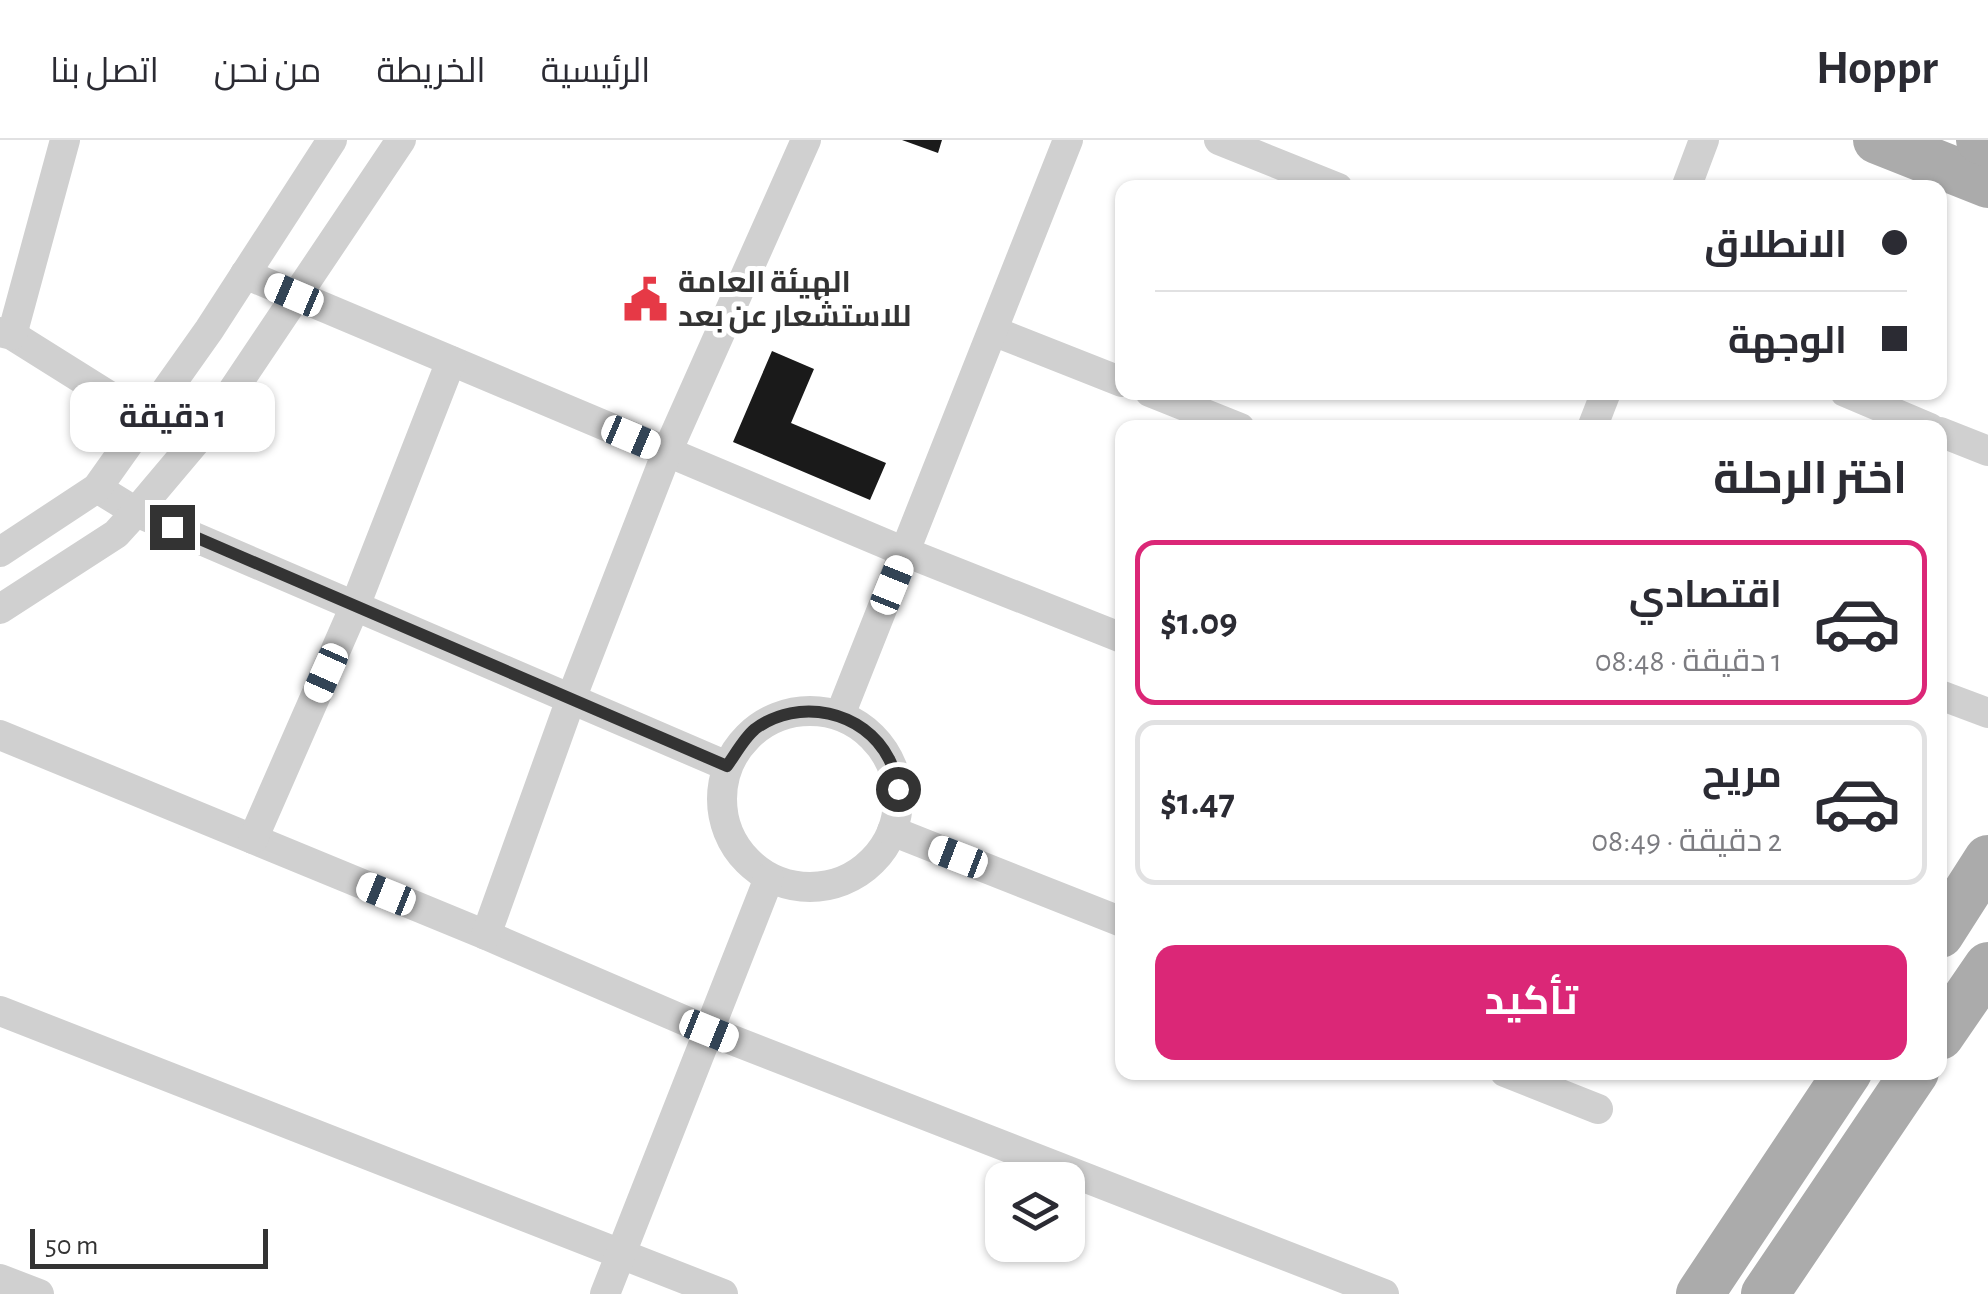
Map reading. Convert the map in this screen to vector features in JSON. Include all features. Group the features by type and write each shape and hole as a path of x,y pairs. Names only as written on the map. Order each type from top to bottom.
{"main road":[{"path":"1877,140 1988,184"},
{"path":"1980,140 1988,143"},
{"path":"1947,923 1988,859"},
{"path":"1947,1026 1988,966"},
{"path":"1700,1294 1843,1080"},
{"path":"1765,1294 1910,1080"}],"street":[{"path":"65,140 6,334 146,419"},
{"path":"0,552 97,488 332,140"},
{"path":"0,609 116,534 136,512 211,422 400,140"},
{"path":"486,935 571,699 667,452 806,140"},
{"path":"840,716 1068,140"},
{"path":"1218,140 1318,180"},
{"path":"1689,180 1704,140"},
{"path":"244,274 905,552 1115,635"},
{"path":"992,331 1115,379"},
{"path":"253,840 355,606 451,361"},
{"path":"1170,400 1220,420"},
{"path":"1864,400 1911,420"},
{"path":"1947,435 1988,452"},
{"path":"97,488 136,512 727,766"},
{"path":"1947,698 1988,713"},
{"path":"809,710 840,716 871,734 890,760 898,789 892,832 884,848 858,873 830,886 799,887 769,878 740,854 725,827 720,796 727,766 752,731 779,716 809,710"},
{"path":"0,736 709,1031 1384,1294"},
{"path":"892,832 1115,919"},
{"path":"605,1294 769,878"},
{"path":"0,1011 723,1294"},
{"path":"1525,1080 1598,1109"},
{"path":"0,1279 39,1294"}],"building":[{"path":"902,140 942,140 938,153"},
{"path":"772,351 814,369 791,423 886,463 870,500 733,442"}],"place":[{"name":"الهيئة العامة للاستشعار عن بعد","path":"645,299"}],"route":[{"path":"172,527 727,766 752,731 779,716 809,710 840,716 871,734 890,760 898,789"}]}
